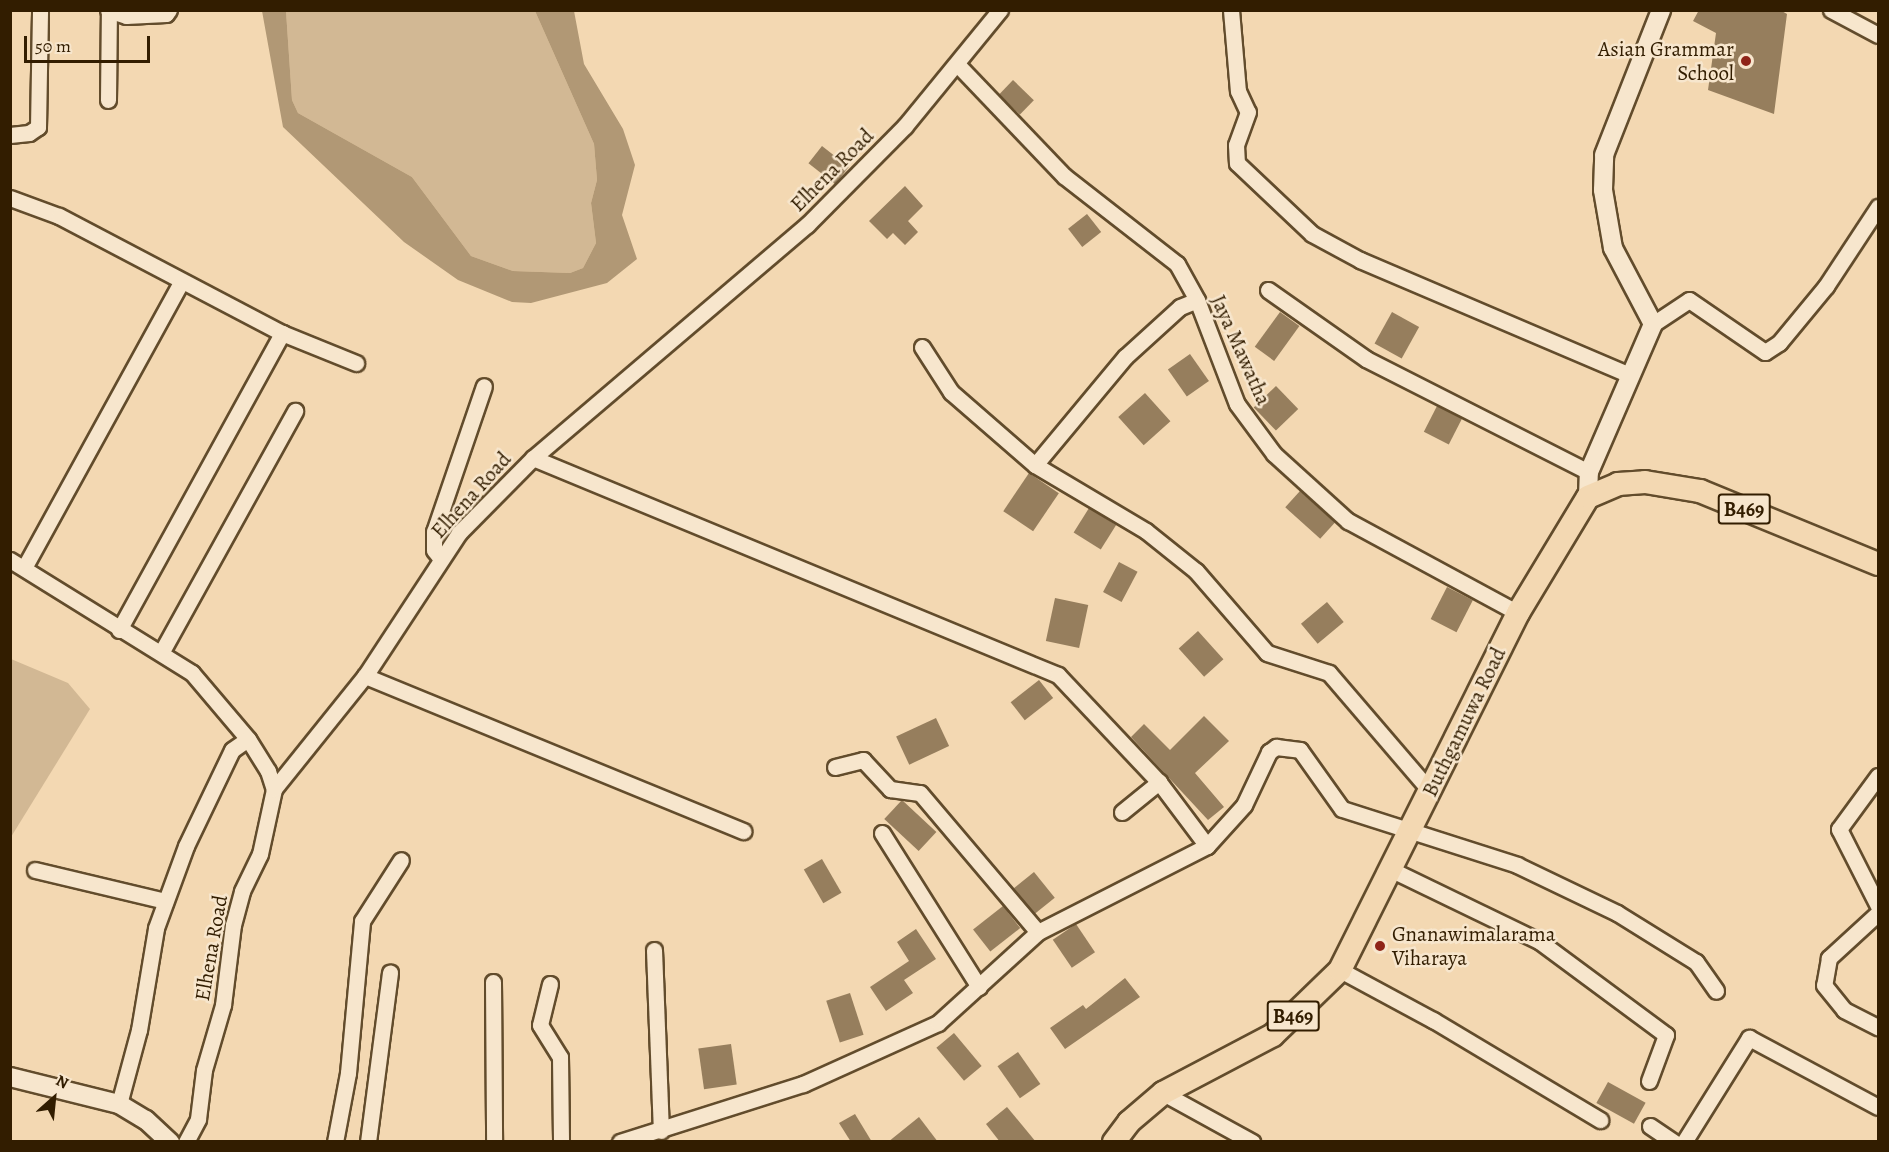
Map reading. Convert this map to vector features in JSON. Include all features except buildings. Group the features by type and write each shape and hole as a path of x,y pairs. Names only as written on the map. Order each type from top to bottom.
{"main road":[{"name":"B469","path":"1588,497 1618,484 1645,482 1701,491 1878,564"},
{"name":"Buthgamuwa Road","path":"1114,1142 1129,1122 1163,1093 1273,1035 1340,970 1412,832 1518,613 1588,497"}],"street":[{"path":"10,135 28,133 38,127 40,10"},
{"path":"108,100 109,11 126,16 166,14 169,10"},
{"name":"Elhena Road","path":"186,1142 198,1119 204,1070 223,1005 233,925 242,891 260,854 274,789 365,676 459,533 533,458 807,225 905,126 1000,10"},
{"path":"1231,10 1238,91 1248,112 1236,145 1238,163 1312,234 1360,260 1629,375"},
{"path":"1653,324 1613,248 1603,190 1604,155 1661,10"},
{"path":"1831,10 1878,35"},
{"name":"Jaya Mawatha","path":"957,64 1064,176 1177,264 1197,300 1237,404 1274,454 1348,521 1518,613"},
{"path":"10,198 59,216 181,283 282,333 356,363"},
{"path":"1588,497 1589,472 1653,324 1689,300 1765,352 1779,343 1826,286 1878,207"},
{"path":"24,568 181,283"},
{"path":"1268,290 1366,359 1589,472"},
{"path":"1035,465 1125,357 1180,307 1197,300"},
{"path":"119,630 282,333"},
{"path":"922,347 951,392 1035,465 1146,531 1196,571 1267,653 1329,674 1430,791"},
{"path":"441,559 434,550 434,532 484,386"},
{"path":"161,653 295,411"},
{"path":"533,458 1058,675 1160,782 1207,846"},
{"path":"10,560 119,630 192,673 248,739 268,771 274,789"},
{"path":"365,676 743,831"},
{"path":"119,1104 139,1029 156,928 165,901 186,846 232,750 248,739"},
{"path":"620,1142 661,1131 803,1084 938,1023 1038,932 1207,846 1244,805 1269,752 1276,747 1300,750 1342,809 1517,865 1617,913 1696,962 1716,991"},
{"path":"835,767 863,760 890,789 920,793 1038,932"},
{"path":"1878,776 1839,829 1878,906"},
{"path":"1122,812 1160,782"},
{"path":"882,833 979,987"},
{"path":"335,1142 348,1073 362,921 400,860"},
{"path":"35,870 165,901"},
{"path":"1392,870 1539,941 1666,1035 1649,1081"},
{"path":"1878,913 1828,958 1824,985 1844,1010 1878,1027"},
{"path":"654,950 661,1131"},
{"path":"1340,970 1434,1020 1600,1120"},
{"path":"368,1142 390,972"},
{"path":"493,982 494,1142"},
{"path":"550,984 540,1025 560,1057 561,1142"},
{"path":"1684,1142 1749,1038 1878,1107"},
{"path":"10,1077 119,1104 146,1120 170,1142"},
{"path":"1163,1093 1252,1142"},
{"path":"1650,1126 1674,1142"}],"shaded area":[{"path":"262,11 286,11 292,100 298,113 412,177 471,256 513,271 570,273 583,268 596,243 591,203 597,180 594,144 535,11 574,11 584,64 623,129 635,165 622,215 637,259 607,283 531,303 512,302 458,280 404,242 283,127"},
{"path":"286,11 535,11 594,144 597,180 591,203 596,243 583,268 570,273 513,271 471,256 412,177 298,113 292,100"},
{"path":"11,659 68,683 90,709 11,837"}],"place":[{"name":"Asian Grammar School","path":"1746,61"},
{"name":"Gnanawimalarama Viharaya","path":"1380,946"}]}
